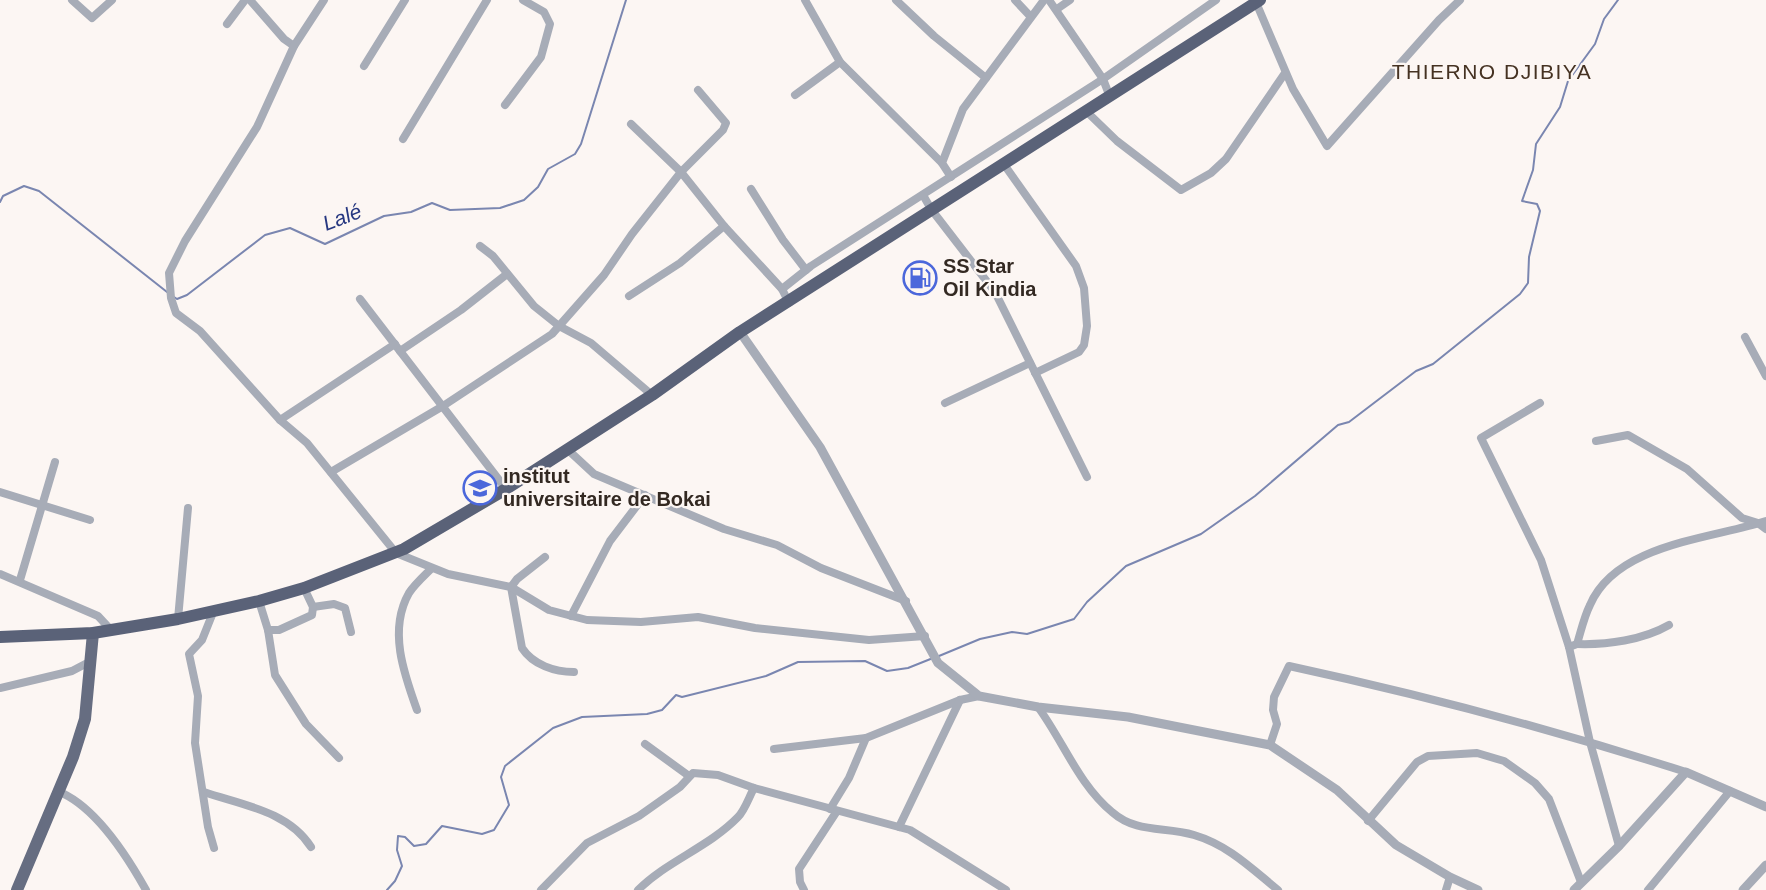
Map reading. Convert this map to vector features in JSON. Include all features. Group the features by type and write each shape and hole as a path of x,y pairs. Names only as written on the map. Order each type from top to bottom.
{"highway":[{"path":"0,637 93,633 178,619 259,601 304,588 396,553 506,489 652,395 740,332 824,281 931,209 1110,97 1257,1"}],"main road":[{"path":"18,890 73,757 85,719 93,633"}],"street":[{"path":"72,0 92,18 112,0"},
{"path":"227,24 245,0"},
{"path":"250,0 284,39 294,46"},
{"path":"324,0 294,46 257,127 185,241 168,273 170,294 176,313 200,331 280,420 307,443 396,553 431,568 511,587 549,610 587,620 641,622 698,617 755,628 869,640 925,636"},
{"path":"364,66 405,0"},
{"path":"403,139 487,0"},
{"path":"505,105 540,57 550,24 544,12 523,0"},
{"path":"805,0 840,62 942,163 951,177"},
{"path":"896,0 934,36 986,78"},
{"path":"1014,0 1030,16"},
{"path":"942,163 963,109 1044,0"},
{"path":"1049,0 1103,79 1110,97"},
{"path":"1057,9 1070,0"},
{"path":"782,289 809,268 1103,79 1216,0"},
{"path":"1257,1 1286,73 1327,146 1439,20 1461,0"},
{"path":"795,95 840,62"},
{"path":"1086,111 1117,141 1181,190 1211,173 1226,159 1286,73"},
{"path":"331,472 443,406 559,326 604,275 632,234 681,172 723,130 726,123 698,90"},
{"path":"631,124 681,172 724,226 782,289 789,303"},
{"path":"1003,163 1076,266 1084,288 1087,326 1084,345 1079,352 1035,373"},
{"path":"751,189 783,240 824,281"},
{"path":"923,195 931,209 995,292 1087,477"},
{"path":"629,296 681,263 724,226"},
{"path":"480,246 493,256 534,306 559,326 591,343 652,395"},
{"path":"280,420 461,310 507,274"},
{"path":"360,300 506,489"},
{"path":"740,332 820,447 938,663 979,696"},
{"path":"1745,337 1766,376"},
{"path":"945,403 1030,363"},
{"path":"1540,403 1481,438 1541,560 1573,646 1590,742 1619,846"},
{"path":"1596,441 1628,435 1687,469 1742,518 1762,522 1766,529"},
{"path":"567,449 594,474 724,529 777,545 821,568 906,601"},
{"path":"20,580 55,462"},
{"path":"0,492 90,520"},
{"path":"571,616 610,541 645,495"},
{"path":"178,619 188,508"},
{"path":"1573,646 1590,603 1617,569 1659,550 1762,522"},
{"path":"545,557 517,579 511,587 522,648 527,656 559,672 574,672"},
{"path":"417,711 401,664 400,618 411,590 431,568"},
{"path":"0,574 20,580 98,616 111,630"},
{"path":"268,630 279,630 312,615 313,607 304,588"},
{"path":"259,601 268,630 274,675 306,724 339,758"},
{"path":"313,607 334,604 345,608 351,632"},
{"path":"214,610 202,640 189,654 198,696 195,743 208,827 214,848"},
{"path":"1573,646 1652,635 1669,625"},
{"path":"0,688 72,671 91,661"},
{"path":"1270,745 1277,724 1273,710 1274,697 1289,666 1386,687 1590,742 1686,772 1765,806"},
{"path":"774,749 866,738 960,700 979,696 1038,707 1128,717 1270,745 1337,790 1396,845 1450,878 1478,890"},
{"path":"899,827 960,700"},
{"path":"1038,707 1075,766 1112,813 1139,828 1176,830 1229,849 1278,890"},
{"path":"804,890 800,882 799,869 833,810 866,738"},
{"path":"645,744 689,776"},
{"path":"1368,821 1417,762 1428,756 1477,753 1504,762 1535,783 1549,799 1581,882"},
{"path":"1574,890 1619,846 1686,772"},
{"path":"541,890 587,843 639,816 680,787 693,773 718,775 754,788 910,830 1006,890"},
{"path":"638,890 650,878 683,859 738,817 754,788"},
{"path":"57,791 69,795 117,842 146,890"},
{"path":"1648,890 1730,791"},
{"path":"204,792 282,818 302,833 311,847"},
{"path":"1747,888 1766,865"},
{"path":"1446,890 1450,878"}],"waterway":[{"name":"Lalé","path":"174,297 177,299 187,295 265,235 290,228 325,244 384,216 411,212 432,203 450,210 500,208 524,200 538,187 548,169 575,154 581,144 626,0"},
{"path":"939,656 980,639 1012,632 1027,634 1074,619 1087,602 1126,566 1201,534 1255,496 1338,425 1349,422 1416,371 1433,364 1520,294 1528,283 1529,257 1540,211 1537,204 1522,201 1533,170 1536,144 1560,107 1568,81 1595,44 1604,19 1618,0"},
{"name":"Lalé","path":"0,202 3,196 24,186 39,191 167,292"},
{"path":"387,890 395,881 402,866 397,850 398,836 405,837 414,846 426,844 442,826 482,834 494,830 509,805 501,777 505,766 553,728 582,717 647,714 662,710 676,695 682,697 766,676 798,662 865,661 887,671 908,668 933,658"}],"place":[{"name":"SS Star Oil Kindia","path":"920,278"},
{"name":"institut universitaire de Bokai","path":"480,488"}],"district":[{"name":"THIERNO DJIBIYA","path":"1492,71"}]}
